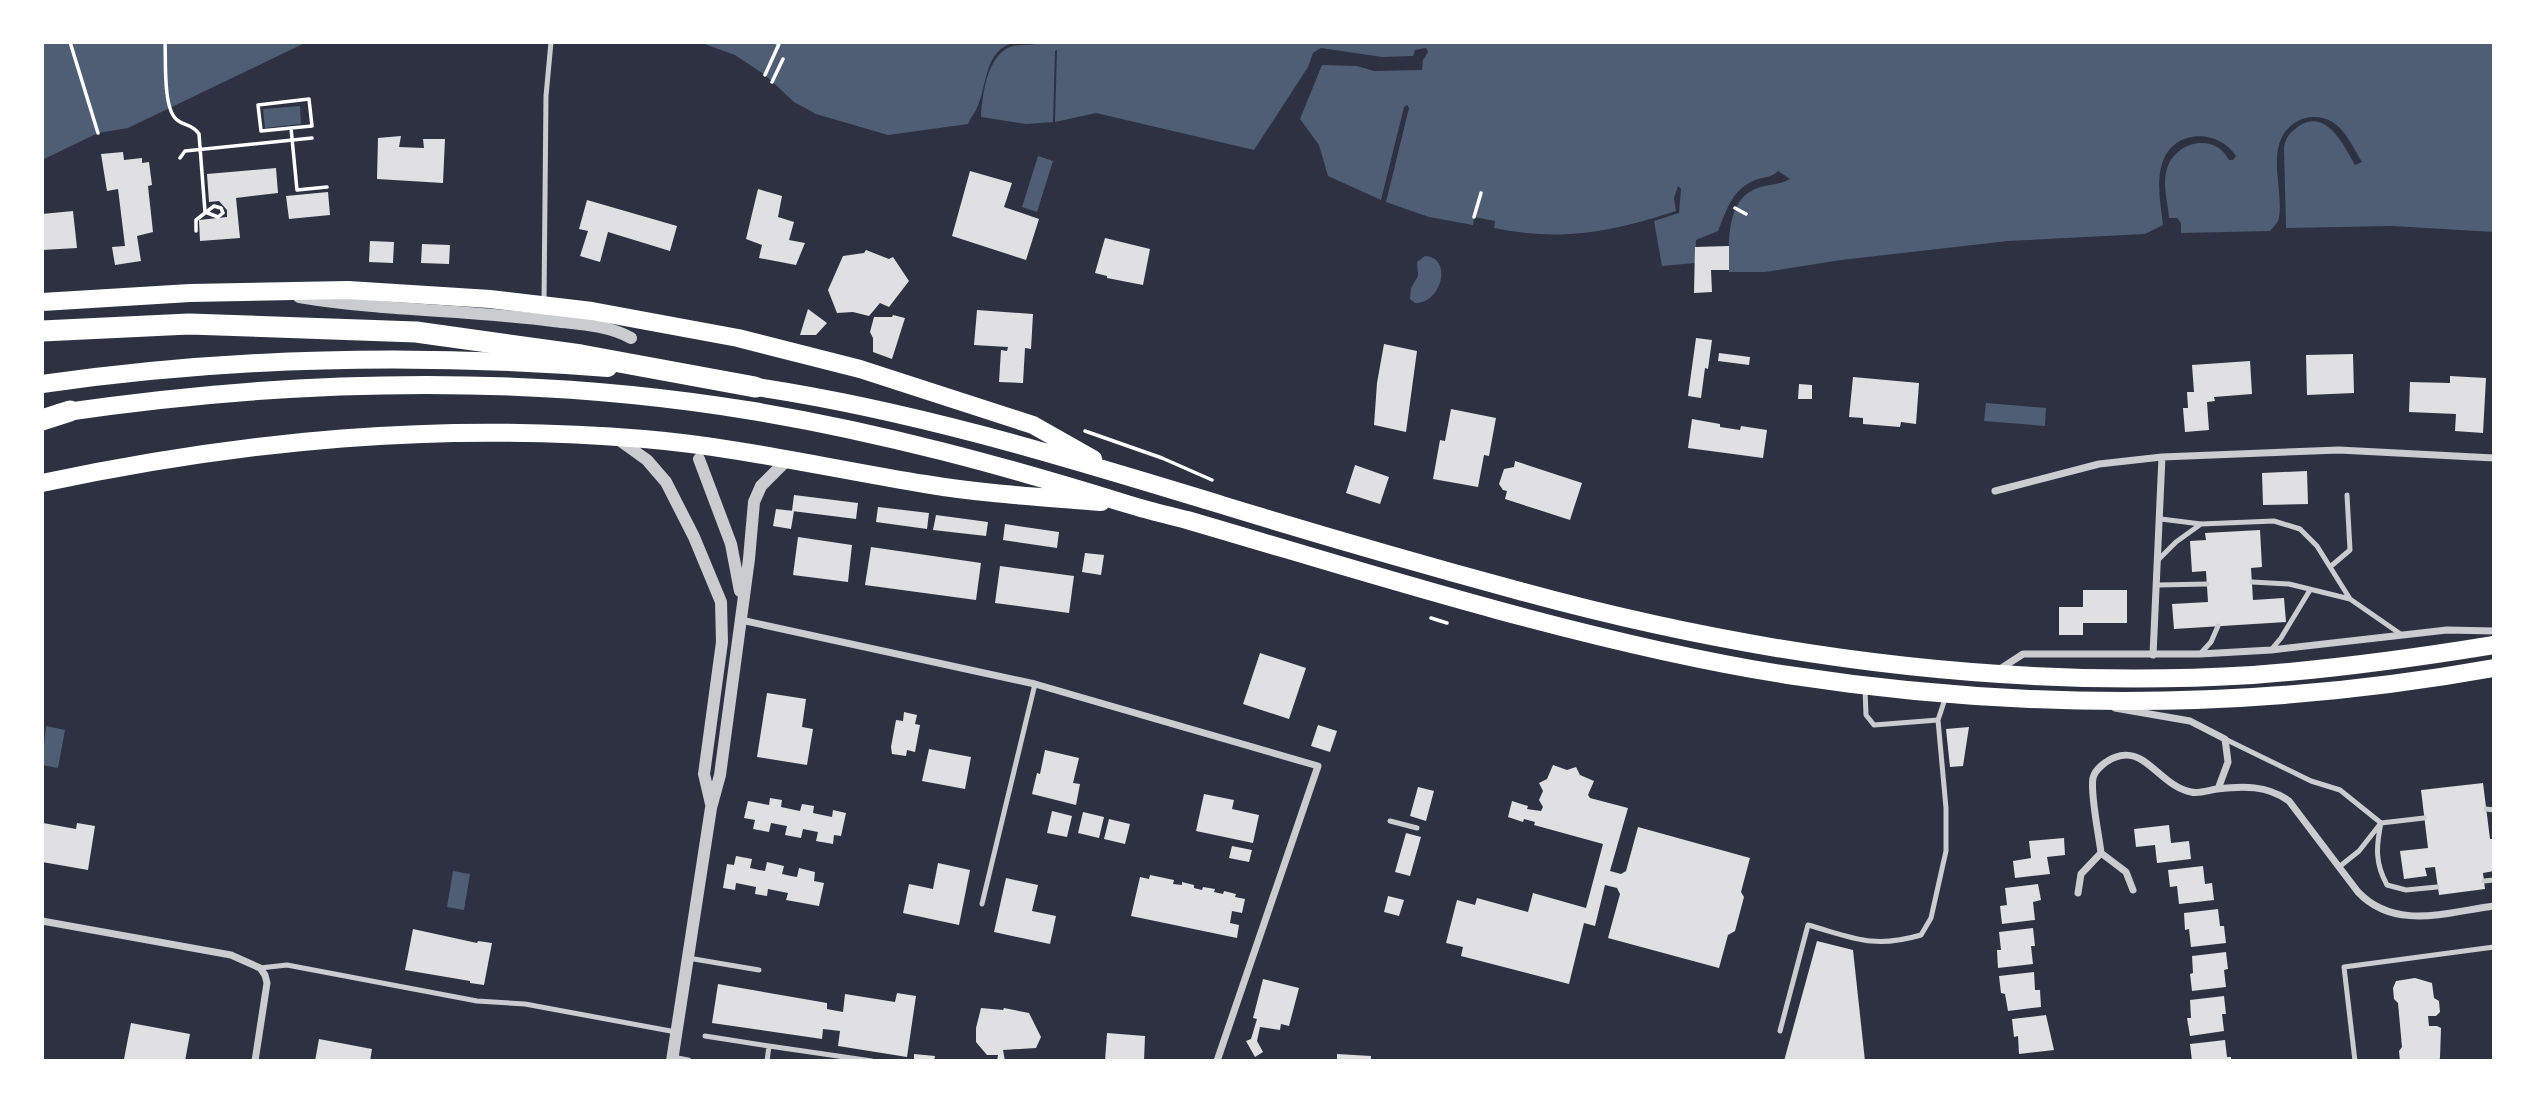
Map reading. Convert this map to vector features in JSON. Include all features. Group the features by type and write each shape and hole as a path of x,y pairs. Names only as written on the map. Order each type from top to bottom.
{"highway":[{"path":"42,331 190,324 326,328 462,337 581,355 755,387"},
{"path":"42,417 71,411"}],"main road":[{"path":"42,302 260,291 348,290 543,305 640,319 738,338 860,369 1033,425 1121,474"},
{"path":"42,384 207,365 315,359 412,358 480,359 604,368 755,387 934,423 1121,474 1383,553 1615,616 1783,650 1914,667 1992,673 2149,678 2252,675 2346,667 2494,645"},
{"path":"71,411 181,397 271,390 430,385 588,390 740,409 874,434 1032,475 1129,505 1573,630 1724,663 1866,685 1947,693 2151,701 2269,696 2380,685 2494,668"},
{"path":"42,483 199,455 349,437 497,431 678,443 952,488 1129,505"}],"street":[{"path":"260,291 353,305 523,317 608,329 631,338"},
{"path":"615,437 647,460 666,482 694,537 721,603 722,642 704,774 711,808"},
{"path":"1995,491 2099,464 2162,457 2339,450 2494,458"},
{"path":"2153,655 2162,457"},
{"path":"699,459 731,544 743,605"},
{"path":"688,1061 672,1060 711,808 720,775 750,552 752,513 756,494 787,460"},
{"path":"741,620 1035,684 1318,766 1217,1061"},
{"path":"1992,673 2023,654 2200,654 2271,650 2447,630 2494,631"},
{"path":"2073,700 2190,721 2225,739 2228,762 2218,789"},
{"path":"2133,890 2126,872 2101,853 2093,776 2111,758 2127,755 2141,759 2178,787 2193,793 2258,787 2280,794 2289,801 2368,903 2392,915 2417,917 2494,906"},
{"path":"2078,892 2081,874 2101,853"},
{"path":"42,921 231,955 260,968 267,983 255,1061"}],"lane":[{"path":"543,305 546,96 551,42"},
{"path":"2330,567 2350,550 2347,495"},
{"path":"2161,519 2201,524 2274,521 2300,529 2317,545 2350,598 2402,635"},
{"path":"2159,559 2176,542 2201,524"},
{"path":"2252,582 2289,584 2350,598"},
{"path":"2158,585 2207,584"},
{"path":"2271,650 2310,590"},
{"path":"2200,654 2211,642 2218,626"},
{"path":"982,904 1035,684"},
{"path":"1866,685 1866,715 1874,724 1938,720"},
{"path":"1780,1031 1808,925 1873,943 1896,942 1921,935 1931,918 1946,850 1946,808 1938,720 1947,693"},
{"path":"2225,739 2311,781 2340,790 2381,823"},
{"path":"2486,808 2494,810"},
{"path":"2339,867 2359,851 2381,823 2424,818"},
{"path":"1390,821 1417,828"},
{"path":"2381,823 2376,860 2386,885 2406,890 2437,887"},
{"path":"2484,881 2494,880"},
{"path":"2355,1061 2344,967 2494,947"},
{"path":"688,958 759,970"},
{"path":"260,968 287,965 477,1001 525,1004 676,1032"},
{"path":"705,1036 872,1061"},
{"path":"767,1061 769,1046"}],"path":[{"path":"70,42 98,133"},
{"path":"164,42 169,108 177,121 196,128 201,149 205,212"},
{"path":"765,75 779,44 775,42"},
{"path":"772,82 783,59"},
{"path":"309,99 312,126 291,128 261,131 258,105 309,99"},
{"path":"291,128 298,190 327,187"},
{"path":"180,158 185,151 312,138"},
{"path":"1474,217 1482,193"},
{"path":"196,232 196,220 205,212 214,206 222,208 223,214 218,217 205,212"},
{"path":"1735,208 1746,214"},
{"path":"1162,458 1215,482"},
{"path":"1431,618 1447,623"}],"water":[{"path":"42,42 307,42 128,128 98,133 42,160"},
{"path":"699,42 1016,42 1005,46 992,60 980,100 968,124 888,135 816,114 794,102 765,75 735,55"},
{"path":"1043,42 2494,42 2494,232 2392,226 2286,228 2284,148 2293,131 2309,122 2326,125 2340,140 2355,165 2362,162 2337,126 2322,118 2313,117 2293,124 2284,133 2279,144 2279,218 2270,231 2181,233 2181,223 2177,218 2169,218 2166,175 2171,159 2178,152 2186,146 2205,143 2223,151 2229,160 2236,156 2218,141 2196,136 2175,144 2167,152 2159,179 2163,225 2145,234 2008,241 1841,260 1765,272 1729,272 1730,227 1737,205 1753,190 1790,179 1778,171 1742,187 1728,207 1718,231 1696,240 1695,263 1662,266 1654,221 1679,213 1681,189 1678,186 1674,198 1676,211 1586,233 1519,232 1494,228 1495,221 1474,217 1473,225 1429,217 1386,202 1409,108 1407,105 1404,107 1381,200 1328,176 1319,145 1300,119 1322,65 1357,66 1374,71 1422,70 1423,60 1428,52 1426,48 1415,50 1413,56 1382,57 1321,48 1313,53 1308,67 1254,150 1096,113 1055,122 1057,50 1053,122 1026,124 981,117 987,78 996,59 1010,47"},
{"path":"300,106 301,124 265,128 263,109"},
{"path":"1038,156 1053,161 1037,212 1022,207"},
{"path":"1425,256 1434,258 1439,264 1441,280 1432,296 1415,303 1410,299 1411,288 1418,276 1417,262"},
{"path":"1986,403 2046,408 2045,426 1984,421"},
{"path":"46,726 65,730 58,768 42,765"},
{"path":"453,871 470,874 464,910 447,907"}],"building":[{"path":"401,136 399,147 424,148 423,139 445,139 443,183 377,179 378,138"},
{"path":"123,152 124,160 142,158 142,163 149,162 152,185 148,186 153,232 137,236 141,261 115,265 112,247 125,246 118,189 107,191 101,154"},
{"path":"276,168 278,193 236,198 240,238 200,241 199,220 227,217 227,210 219,201 209,202 207,174"},
{"path":"970,171 1012,183 1004,207 1039,219 1026,260 952,236"},
{"path":"758,189 782,196 778,217 794,222 789,240 805,243 796,265 759,258 762,245 746,239"},
{"path":"328,192 330,215 289,219 286,196"},
{"path":"587,200 677,226 670,251 608,232 600,262 580,256 588,231 579,229"},
{"path":"73,211 77,248 42,250 42,214"},
{"path":"1105,238 1150,249 1143,285 1095,273"},
{"path":"370,241 394,242 393,263 369,262"},
{"path":"422,244 450,245 449,264 421,263"},
{"path":"1729,246 1729,270 1711,270 1712,292 1694,293 1695,247"},
{"path":"866,250 889,259 893,257 909,281 889,307 880,303 869,316 853,312 837,313 828,290 843,256 864,253"},
{"path":"808,309 827,323 816,335 800,335"},
{"path":"977,310 1033,314 1031,349 1025,348 1023,383 999,382 1001,350 1007,351 1008,347 974,345"},
{"path":"893,315 905,318 892,359 873,352 870,332 874,317"},
{"path":"1696,338 1712,340 1701,398 1688,396"},
{"path":"1384,344 1417,351 1406,432 1374,425 1377,383"},
{"path":"1719,353 1750,357 1749,365 1718,361"},
{"path":"2353,354 2354,393 2307,395 2306,355"},
{"path":"2250,361 2252,394 2214,397 2215,401 2207,402 2209,430 2185,432 2183,408 2188,408 2187,392 2194,392 2192,365"},
{"path":"2450,376 2486,378 2483,433 2455,431 2456,414 2409,412 2410,382 2450,383"},
{"path":"1853,377 1919,383 1916,424 1901,422 1900,427 1863,424 1863,418 1849,417"},
{"path":"1799,384 1812,385 1812,399 1798,399"},
{"path":"1451,409 1496,418 1489,456 1484,455 1478,487 1433,479 1440,440 1445,441"},
{"path":"1692,419 1740,430 1741,426 1767,430 1763,458 1688,448"},
{"path":"1515,461 1582,483 1570,520 1505,499 1507,491 1499,484 1504,469 1514,467"},
{"path":"1355,465 1389,477 1380,504 1346,493"},
{"path":"2307,471 2308,504 2263,505 2262,473"},
{"path":"794,495 858,503 856,519 792,511"},
{"path":"878,507 929,513 927,529 876,522"},
{"path":"776,509 794,511 791,529 773,526"},
{"path":"936,515 988,522 986,536 933,530"},
{"path":"1005,524 1059,532 1057,548 1003,540"},
{"path":"2260,530 2262,567 2251,568 2253,600 2284,598 2286,622 2174,629 2172,604 2208,602 2206,571 2192,572 2190,541 2206,540 2205,533"},
{"path":"798,537 852,545 848,582 793,575"},
{"path":"871,547 981,563 976,600 865,585"},
{"path":"1085,553 1104,555 1101,575 1082,572"},
{"path":"1000,566 1074,576 1069,613 995,603"},
{"path":"2083,590 2127,590 2127,623 2083,623 2083,635 2059,635 2059,607 2083,607"},
{"path":"1260,653 1306,668 1289,719 1243,704"},
{"path":"767,693 806,699 802,727 813,729 807,765 757,757"},
{"path":"904,712 917,715 915,724 920,725 915,752 907,750 906,756 892,754 891,747 896,720 903,721"},
{"path":"1318,725 1337,731 1330,752 1311,746"},
{"path":"1969,727 1963,766 1950,767 1946,729"},
{"path":"929,749 971,757 965,789 922,781"},
{"path":"1045,750 1079,758 1073,783 1080,784 1076,805 1032,794"},
{"path":"1553,765 1567,770 1576,767 1580,775 1594,781 1588,795 1590,798 1628,808 1610,871 1621,874 1626,871 1638,827 1750,858 1735,931 1728,935 1719,968 1608,938 1620,894 1617,888 1605,885 1595,926 1584,923 1569,984 1461,956 1463,947 1446,943 1457,900 1475,905 1477,898 1528,912 1533,893 1586,908 1603,844 1534,825 1535,822 1524,819 1523,822 1508,817 1512,801 1528,806 1527,809 1541,811 1543,807 1539,800 1543,791 1539,783 1547,779"},
{"path":"2483,783 2490,839 2494,839 2494,871 2483,873 2485,889 2439,895 2435,867 2425,868 2427,876 2404,879 2400,851 2428,848 2421,790"},
{"path":"1418,787 1434,791 1426,821 1410,816"},
{"path":"1204,794 1234,800 1232,809 1259,815 1253,843 1196,831"},
{"path":"770,798 782,800 781,807 800,811 802,804 814,806 813,813 832,817 833,810 846,813 841,836 834,835 833,844 816,841 818,832 803,829 801,838 785,835 787,826 771,823 769,832 753,829 755,820 744,818 748,801 769,805"},
{"path":"1052,811 1072,816 1067,837 1047,833"},
{"path":"1083,812 1104,817 1099,838 1078,833"},
{"path":"1109,819 1130,824 1125,844 1104,839"},
{"path":"43,823 76,829 77,823 95,826 88,870 42,862"},
{"path":"2169,825 2171,843 2189,841 2191,859 2157,863 2155,845 2136,847 2134,829"},
{"path":"1406,833 1421,837 1410,876 1395,872"},
{"path":"2064,838 2065,855 2047,857 2050,874 2015,878 2013,861 2031,858 2029,841"},
{"path":"1232,846 1252,850 1249,862 1229,858"},
{"path":"736,856 752,859 750,868 759,870 765,871 767,862 784,866 782,874 791,876 797,877 799,868 815,872 814,881 824,883 819,906 786,900 788,893 768,889 767,896 755,894 756,887 736,883 735,890 723,888 727,864 734,865"},
{"path":"938,863 970,870 959,925 903,913 909,884 933,889"},
{"path":"2203,866 2205,884 2212,883 2214,900 2179,904 2177,886 2170,887 2168,870"},
{"path":"1150,875 1174,880 1173,884 1182,885 1182,882 1194,885 1194,888 1215,889 1214,892 1223,894 1224,891 1245,899 1242,913 1232,911 1230,923 1239,925 1237,938 1131,916 1140,877 1149,879"},
{"path":"1006,878 1038,885 1032,911 1056,916 1050,944 994,932"},
{"path":"2038,884 2041,900 2033,902 2035,920 2002,924 2000,906 2007,905 2005,888"},
{"path":"1388,896 1404,900 1399,916 1384,912"},
{"path":"2218,909 2226,943 2191,947 2189,929 2185,930 2184,913"},
{"path":"2033,928 2033,964 1998,968 1997,950 2001,950 1999,932"},
{"path":"413,929 477,943 492,943 484,985 405,970"},
{"path":"1817,941 1853,950 1865,1061 1784,1061"},
{"path":"2226,952 2226,987 2192,991 2192,956"},
{"path":"2034,972 2035,990 2040,990 2041,1007 2008,1011 2005,994 2001,993 1999,976"},
{"path":"2415,978 2432,983 2434,998 2439,1001 2440,1012 2436,1016 2428,1016 2429,1026 2441,1028 2438,1061 2400,1061 2399,1051 2402,1047 2398,1003 2394,999 2393,988 2396,981"},
{"path":"1263,979 1299,988 1289,1026 1281,1024 1280,1030 1260,1027 1257,1041 1263,1052 1255,1057 1246,1041 1251,1039 1257,1019 1253,1018"},
{"path":"718,984 827,1003 827,1009 843,1012 845,994 895,1002 897,993 916,996 907,1057 838,1046 840,1031 823,1029 822,1039 712,1023"},
{"path":"2224,996 2224,1031 2190,1036 2187,1018 2191,1018 2190,1000"},
{"path":"981,1008 1004,1008 1029,1013 1041,1037 1036,1048 1003,1050 1005,1061 997,1061 998,1055 987,1055 976,1042"},
{"path":"2046,1015 2054,1050 2019,1054 2018,1036 2014,1037 2012,1019"},
{"path":"131,1023 190,1034 185,1061 124,1059"},
{"path":"1107,1033 1145,1036 1144,1061 1105,1061"},
{"path":"319,1039 372,1049 370,1061 315,1061"},
{"path":"2225,1040 2227,1057 2231,1057 2231,1061 2192,1061 2190,1044"},
{"path":"914,1054 935,1056 934,1061 914,1061"},
{"path":"1337,1054 1371,1056 1371,1061 1337,1061"}]}
